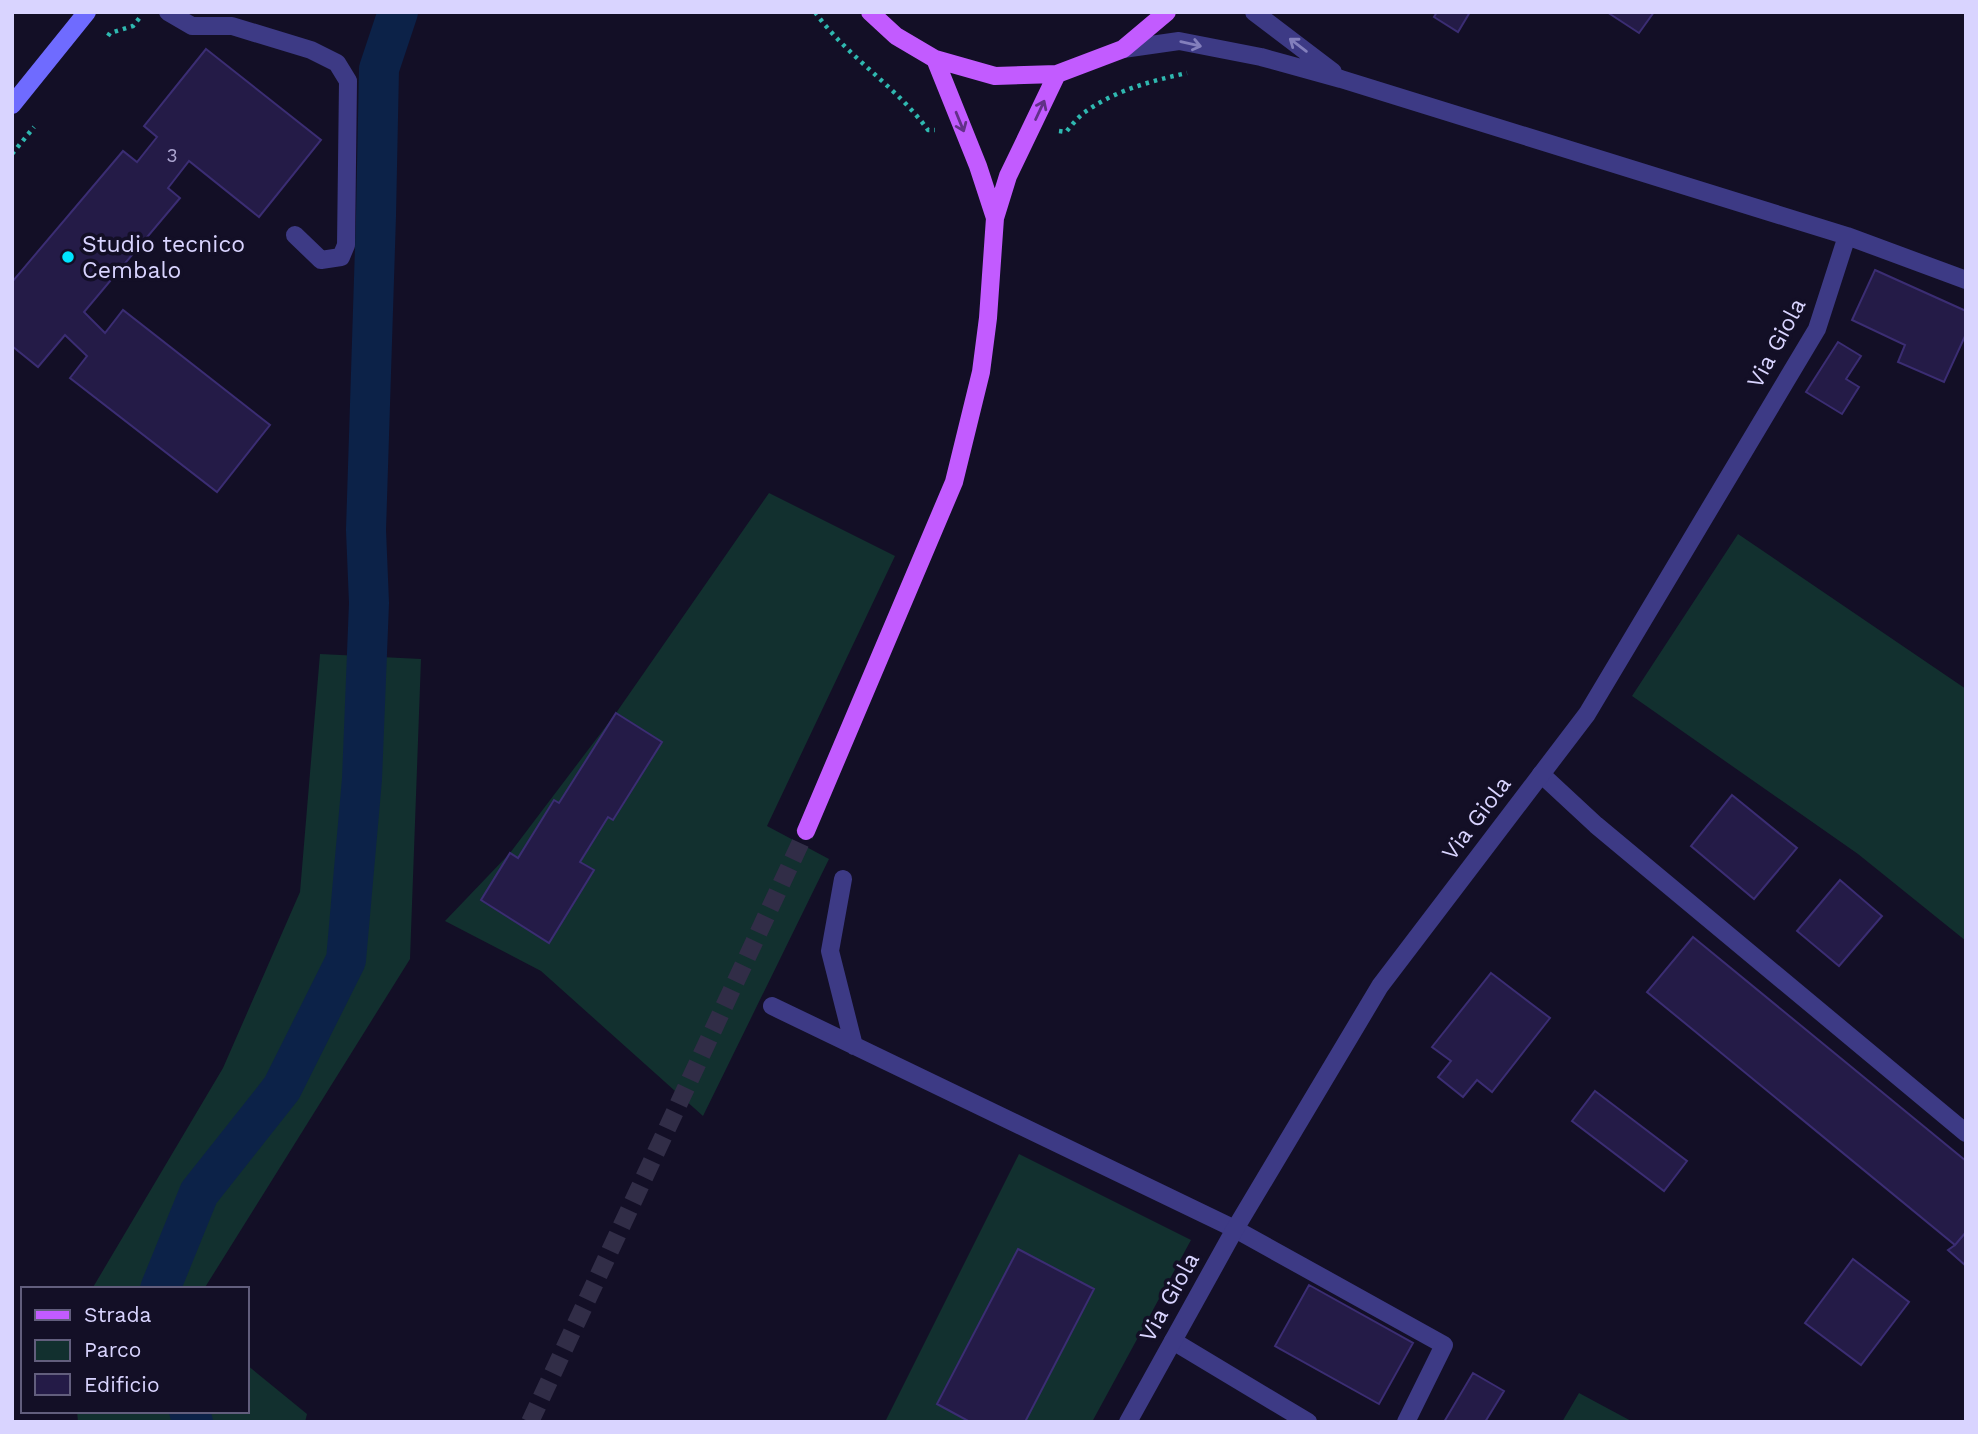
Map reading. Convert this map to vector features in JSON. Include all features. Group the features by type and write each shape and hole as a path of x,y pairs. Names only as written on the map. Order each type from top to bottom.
{"main road":[{"path":"870,12 896,36 934,59 995,76 1057,74 1123,49 1167,12"},
{"path":"934,59 978,166 995,218"},
{"path":"806,831 954,482 981,372 995,218 1008,176 1057,74"}],"street":[{"path":"12,105 87,12"},
{"path":"168,12 192,26 232,26 311,50 337,63 348,81 346,245 341,257 321,261 295,235"},
{"path":"1254,12 1341,79"},
{"path":"1123,49 1179,41 1261,57 1341,79 1847,236 1966,280"},
{"name":"Via Giola","path":"1128,1422 1235,1229 1380,986 1587,714 1817,329 1847,236"},
{"path":"1541,774 1596,825 1966,1133"},
{"path":"843,878 831,951 854,1046"},
{"path":"772,1006 1235,1229 1444,1345 1406,1422"},
{"path":"1173,1340 1308,1422"}],"path":[{"path":"102,43 110,33 133,26 144,12"},
{"path":"815,12 852,55 913,110 928,131 936,130"},
{"path":"1066,132 1083,113 1115,95 1145,82 1191,72"},
{"path":"12,154 37,124"}],"green space":[{"path":"769,493 895,556 767,826 829,859 703,1116 541,971 445,921 510,853 616,713"},
{"path":"1738,534 1966,689 1966,941 1858,854 1632,696"},
{"path":"320,654 421,659 410,959 205,1287 93,1287 223,1068 300,892"},
{"path":"1019,1154 1191,1240 1092,1422 885,1422"},
{"path":"248,1366 307,1414 305,1422 78,1422 77,1413 248,1413"},
{"path":"1579,1393 1633,1422 1562,1422"}],"building":[{"path":"1437,12 1470,12 1458,32 1434,17"},
{"path":"1607,12 1654,12 1639,33"},
{"path":"206,49 321,140 259,217 189,161 168,188 180,198 84,312 105,333 123,310 270,425 217,492 70,378 87,356 65,335 38,367 12,346 12,282 123,151 137,162 157,137 144,126"},
{"path":"1875,270 1966,311 1966,334 1944,382 1898,362 1905,345 1852,320"},
{"path":"1838,342 1861,356 1846,379 1859,387 1842,414 1806,392"},
{"path":"616,713 662,742 613,820 608,817 580,862 594,870 549,943 481,900 510,853 518,858 554,800 559,803"},
{"path":"1732,795 1797,848 1754,899 1691,846"},
{"path":"1840,880 1882,916 1839,966 1797,931"},
{"path":"1693,937 1966,1161 1966,1232 1955,1245 1647,992"},
{"path":"1491,973 1550,1018 1492,1092 1477,1080 1463,1097 1438,1077 1451,1061 1432,1047"},
{"path":"1595,1091 1687,1161 1664,1191 1572,1121"},
{"path":"1966,1232 1966,1266 1948,1250"},
{"path":"1018,1249 1094,1289 1025,1422 970,1422 937,1404"},
{"path":"1853,1259 1909,1302 1861,1365 1805,1323"},
{"path":"1309,1285 1413,1343 1379,1404 1275,1346"},
{"path":"1473,1373 1504,1391 1485,1422 1444,1422"}],"waterway":[{"path":"161,1287 199,1193 282,1088 346,960 362,779 369,603 366,530 379,69 398,12"},
{"path":"190,1413 193,1422"}],"tunnel":[{"path":"530,1422 806,831"}],"place":[{"name":"Studio tecnico Cembalo","path":"68,257"}]}
